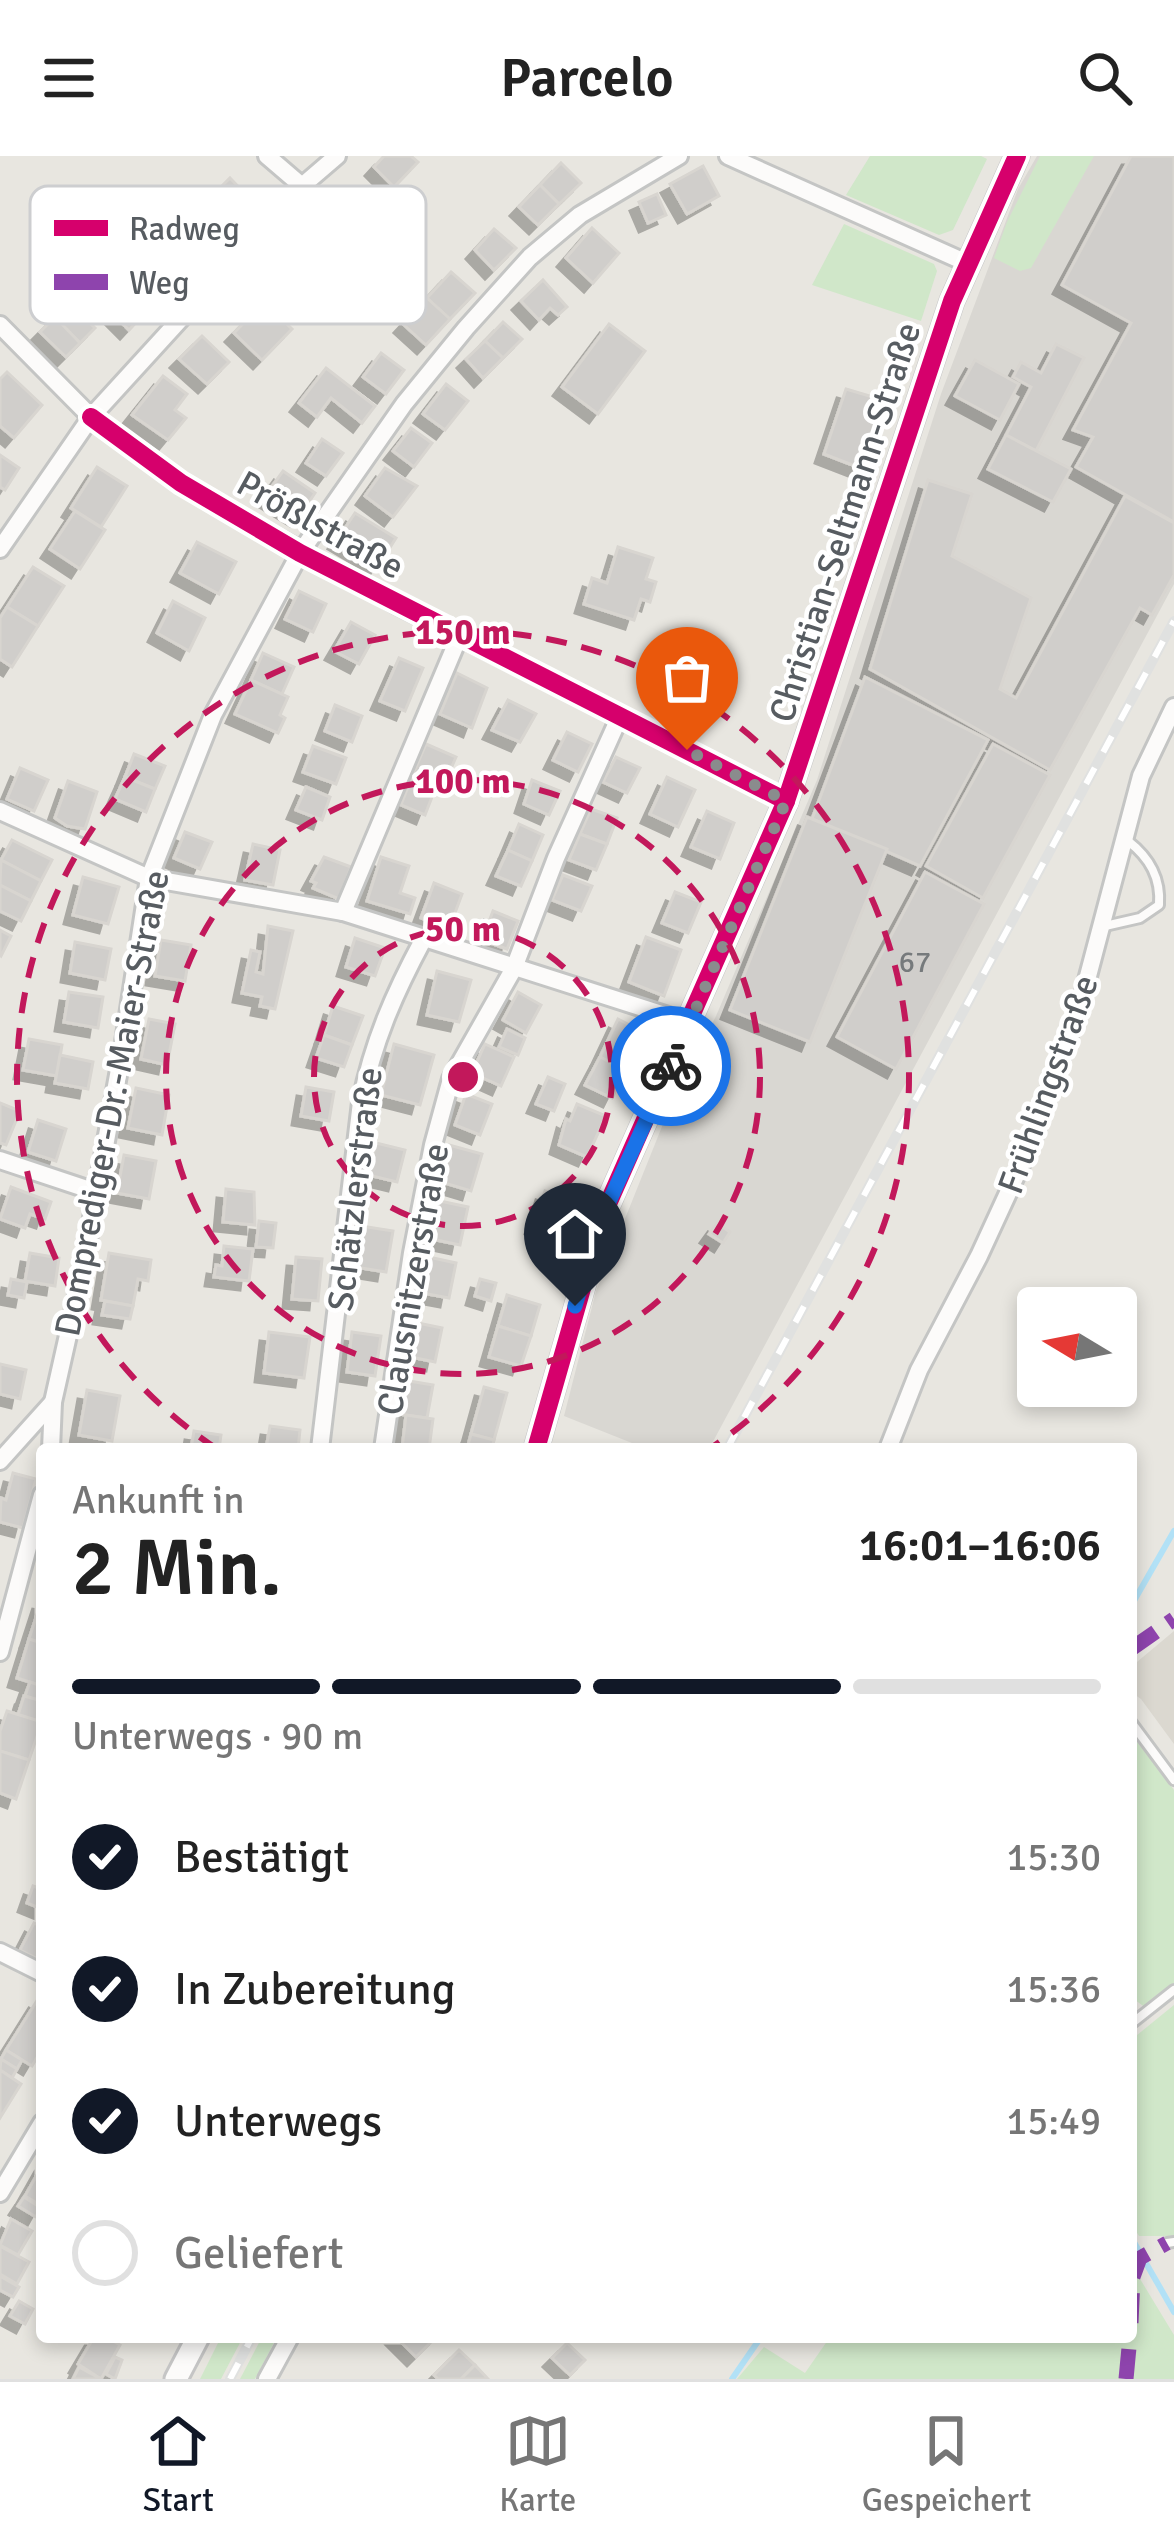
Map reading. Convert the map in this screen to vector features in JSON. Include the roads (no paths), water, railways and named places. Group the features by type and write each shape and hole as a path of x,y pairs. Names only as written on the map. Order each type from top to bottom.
{"main road":[{"name":"Christian-Seltmann-Straße","path":"538,1443 603,1215 786,801 967,262 1017,156"},
{"path":"176,2379 195,2343"}],"street":[{"path":"267,156 302,186 337,156"},
{"name":"Domprediger-Dr.-Maier-Straße","path":"51,1443 53,1402 124,1042 149,878 213,715 299,553 404,404 530,257 580,215 679,156"},
{"path":"728,156 967,262"},
{"path":"0,548 92,417 177,324"},
{"name":"Prößlstraße","path":"0,325 92,417 181,483 299,553 786,801"},
{"path":"343,911 459,637"},
{"name":"Frühlingstraße","path":"891,1443 919,1370 1032,1141 1103,926 1141,776 1174,707"},
{"name":"Clausnitzerstraße","path":"384,1443 412,1253 451,1079 514,968 556,858 620,716"},
{"path":"0,811 149,878 343,911 690,1023"},
{"name":"Schätzlerstraße","path":"321,1443 368,1067 389,1004 423,940"},
{"path":"0,1160 96,1192"},
{"path":"0,1461 53,1402"},
{"path":"0,1652 36,1517"},
{"path":"0,1952 36,1970"},
{"path":"0,2193 36,2133"},
{"path":"267,2379 287,2343"}],"lane":[{"path":"1103,926 1140,918 1159,905 1160,887 1144,854 1123,837"},
{"path":"1137,1730 1174,1780"},
{"path":"1137,2019 1174,1990"}],"waterway":[{"path":"1137,1596 1174,1531"},
{"path":"1137,2247 1174,2312"},
{"path":"732,2379 757,2343"}],"railway":[{"path":"730,1443 1174,621"},
{"path":"230,2379 249,2343"}]}
